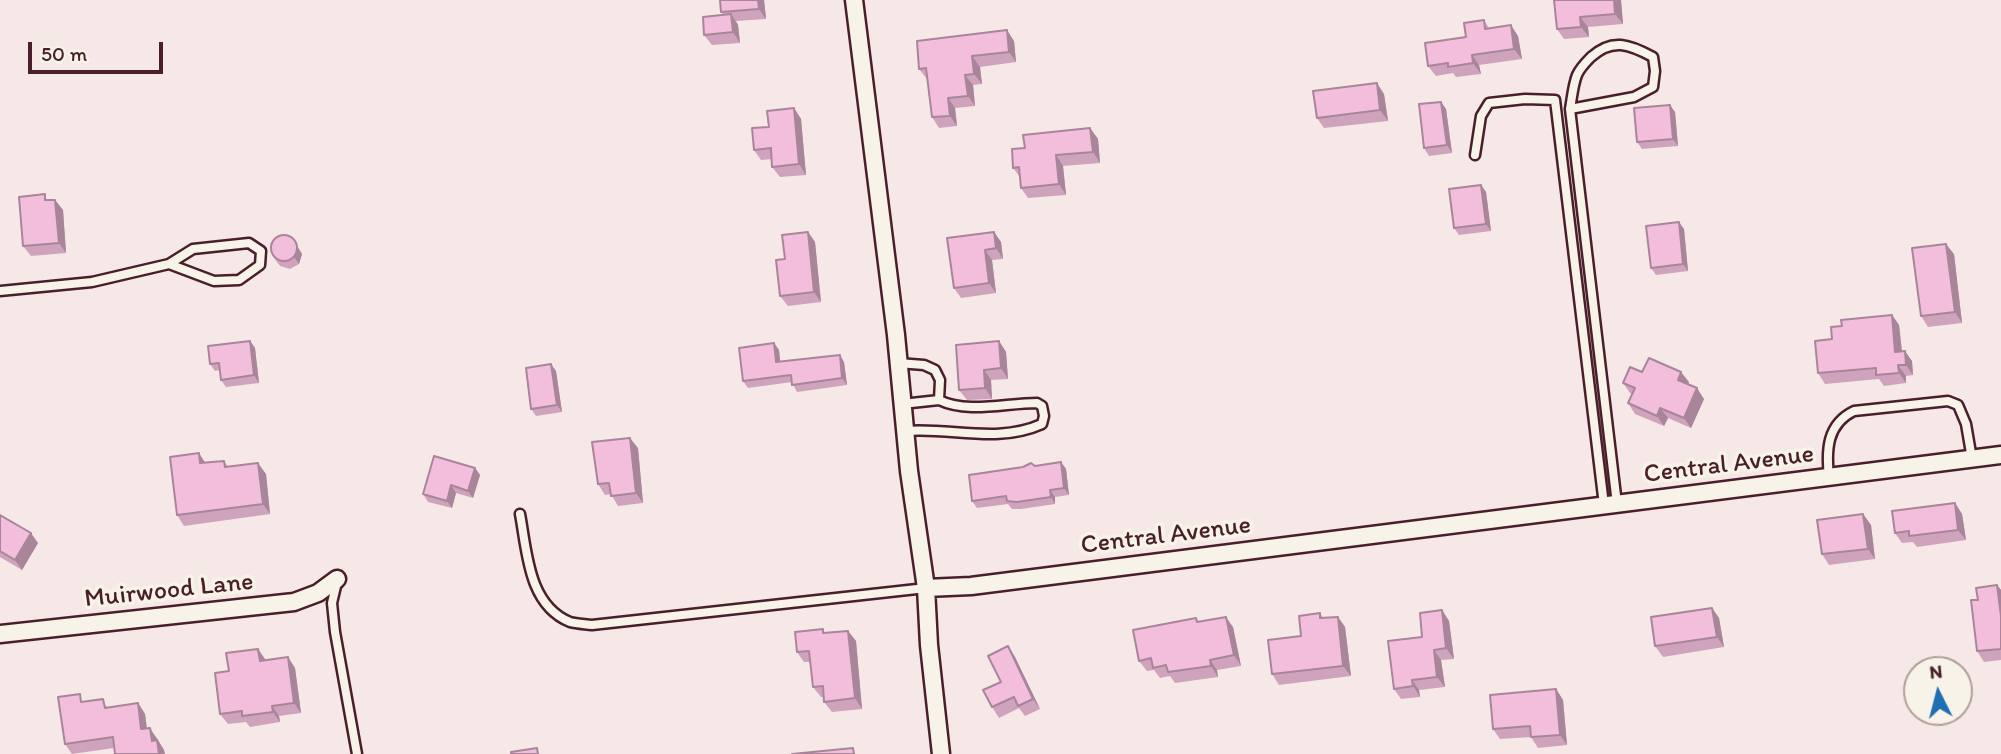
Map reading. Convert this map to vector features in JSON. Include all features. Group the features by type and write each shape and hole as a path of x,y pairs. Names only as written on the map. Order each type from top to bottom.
{"street":[{"path":"854,0 926,588 941,754"},
{"name":"Central Avenue","path":"926,588 971,586 2001,455"},
{"name":"Muirwood Lane","path":"0,634 294,602 318,593 337,579"}],"lane":[{"path":"1570,109 1634,97 1653,87 1656,71 1653,57 1635,47 1616,44 1601,48 1584,63 1577,74 1570,109 1611,505"},
{"path":"1475,155 1481,116 1489,103 1525,99 1555,100 1611,505"},
{"path":"0,291 92,282 169,264 193,249 249,243 261,251 260,265 240,280 214,281 169,264"},
{"path":"898,363 924,365 935,370 940,388 939,400"},
{"path":"902,404 939,400 965,408 1037,403 1042,406 1044,416 1042,424 1015,433 985,435 905,431"},
{"path":"1829,477 1826,455 1833,426 1854,411 1948,401 1958,405 1966,424 1972,458"},
{"path":"520,514 533,577 541,600 571,622 592,625 926,588"},
{"path":"337,579 332,603 335,632 357,754"}],"building":[{"path":"720,0 758,0 759,9 721,12"},
{"path":"1554,0 1614,0 1615,14 1580,17 1581,27 1557,29"},
{"path":"731,14 733,32 704,35 703,17"},
{"path":"1484,20 1485,29 1511,25 1514,49 1472,55 1473,63 1448,67 1448,63 1428,66 1425,43 1466,37 1464,23"},
{"path":"1007,30 1009,52 972,56 974,74 965,75 968,96 948,98 950,116 932,117 926,68 919,69 917,41"},
{"path":"1377,83 1380,110 1317,118 1313,91"},
{"path":"1441,102 1447,145 1424,148 1419,104"},
{"path":"1670,105 1673,139 1637,142 1634,108"},
{"path":"794,108 799,164 772,167 771,148 754,150 752,128 769,127 767,111"},
{"path":"1090,128 1093,152 1056,155 1059,184 1021,188 1019,167 1013,168 1012,149 1025,148 1023,135"},
{"path":"1481,185 1486,224 1454,228 1449,189"},
{"path":"45,194 45,200 55,200 59,243 23,246 19,197"},
{"path":"1679,222 1683,264 1651,268 1646,226"},
{"path":"808,232 814,292 780,296 776,260 785,259 782,235"},
{"path":"994,232 996,248 985,250 989,283 954,288 947,238"},
{"path":"284,235 293,239 297,248 293,257 284,261 275,257 271,248 275,239"},
{"path":"1946,244 1955,312 1921,316 1912,248"},
{"path":"1892,315 1895,352 1905,351 1906,365 1898,365 1899,373 1876,375 1876,368 1818,373 1815,341 1832,339 1831,327 1842,326 1841,320"},
{"path":"250,341 254,375 221,380 219,363 210,364 208,346"},
{"path":"999,341 1001,368 984,370 985,388 959,390 956,345"},
{"path":"774,343 776,362 840,355 842,378 792,385 791,375 743,381 739,348"},
{"path":"1649,358 1681,372 1678,380 1697,388 1684,418 1660,408 1657,416 1628,403 1635,388 1623,383 1630,367 1642,372"},
{"path":"551,364 557,405 531,409 526,368"},
{"path":"630,438 636,493 611,496 609,483 598,484 592,442"},
{"path":"199,453 200,463 224,461 225,467 258,463 263,504 177,515 170,457"},
{"path":"434,456 475,468 468,491 451,485 447,501 423,494"},
{"path":"1061,462 1064,488 1050,490 1051,497 1017,502 1007,501 1006,496 972,501 969,475 1023,467 1031,463 1035,466"},
{"path":"1955,503 1958,530 1909,536 1909,531 1895,533 1892,511"},
{"path":"1863,514 1868,549 1822,554 1817,520"},
{"path":"0,515 31,533 15,560 0,551"},
{"path":"1997,585 2001,649 1977,651 1971,600 1978,600 1976,588"},
{"path":"1712,608 1717,637 1655,646 1651,617"},
{"path":"1442,610 1446,648 1434,650 1437,677 1412,680 1413,686 1394,689 1388,641 1422,637 1420,613"},
{"path":"1320,613 1320,618 1338,617 1343,666 1272,674 1268,640 1301,636 1299,616"},
{"path":"1226,617 1234,655 1210,660 1211,666 1168,672 1166,665 1153,668 1151,658 1139,661 1133,630 1196,618 1197,622"},
{"path":"823,629 823,633 848,631 855,698 824,702 823,686 813,687 809,651 797,652 795,632"},
{"path":"1008,646 1033,699 1018,706 1014,697 992,707 983,690 1001,682 988,656"},
{"path":"258,649 260,661 288,657 294,703 272,706 273,712 242,716 242,711 220,714 215,673 229,671 226,653"},
{"path":"1556,689 1560,735 1531,737 1530,726 1493,729 1490,695"},
{"path":"80,694 81,702 103,699 105,708 138,703 141,729 150,728 152,741 157,740 159,754 115,754 113,737 65,744 58,697"},
{"path":"537,748 538,754 511,754 511,752"},
{"path":"853,748 854,754 792,754"}]}
